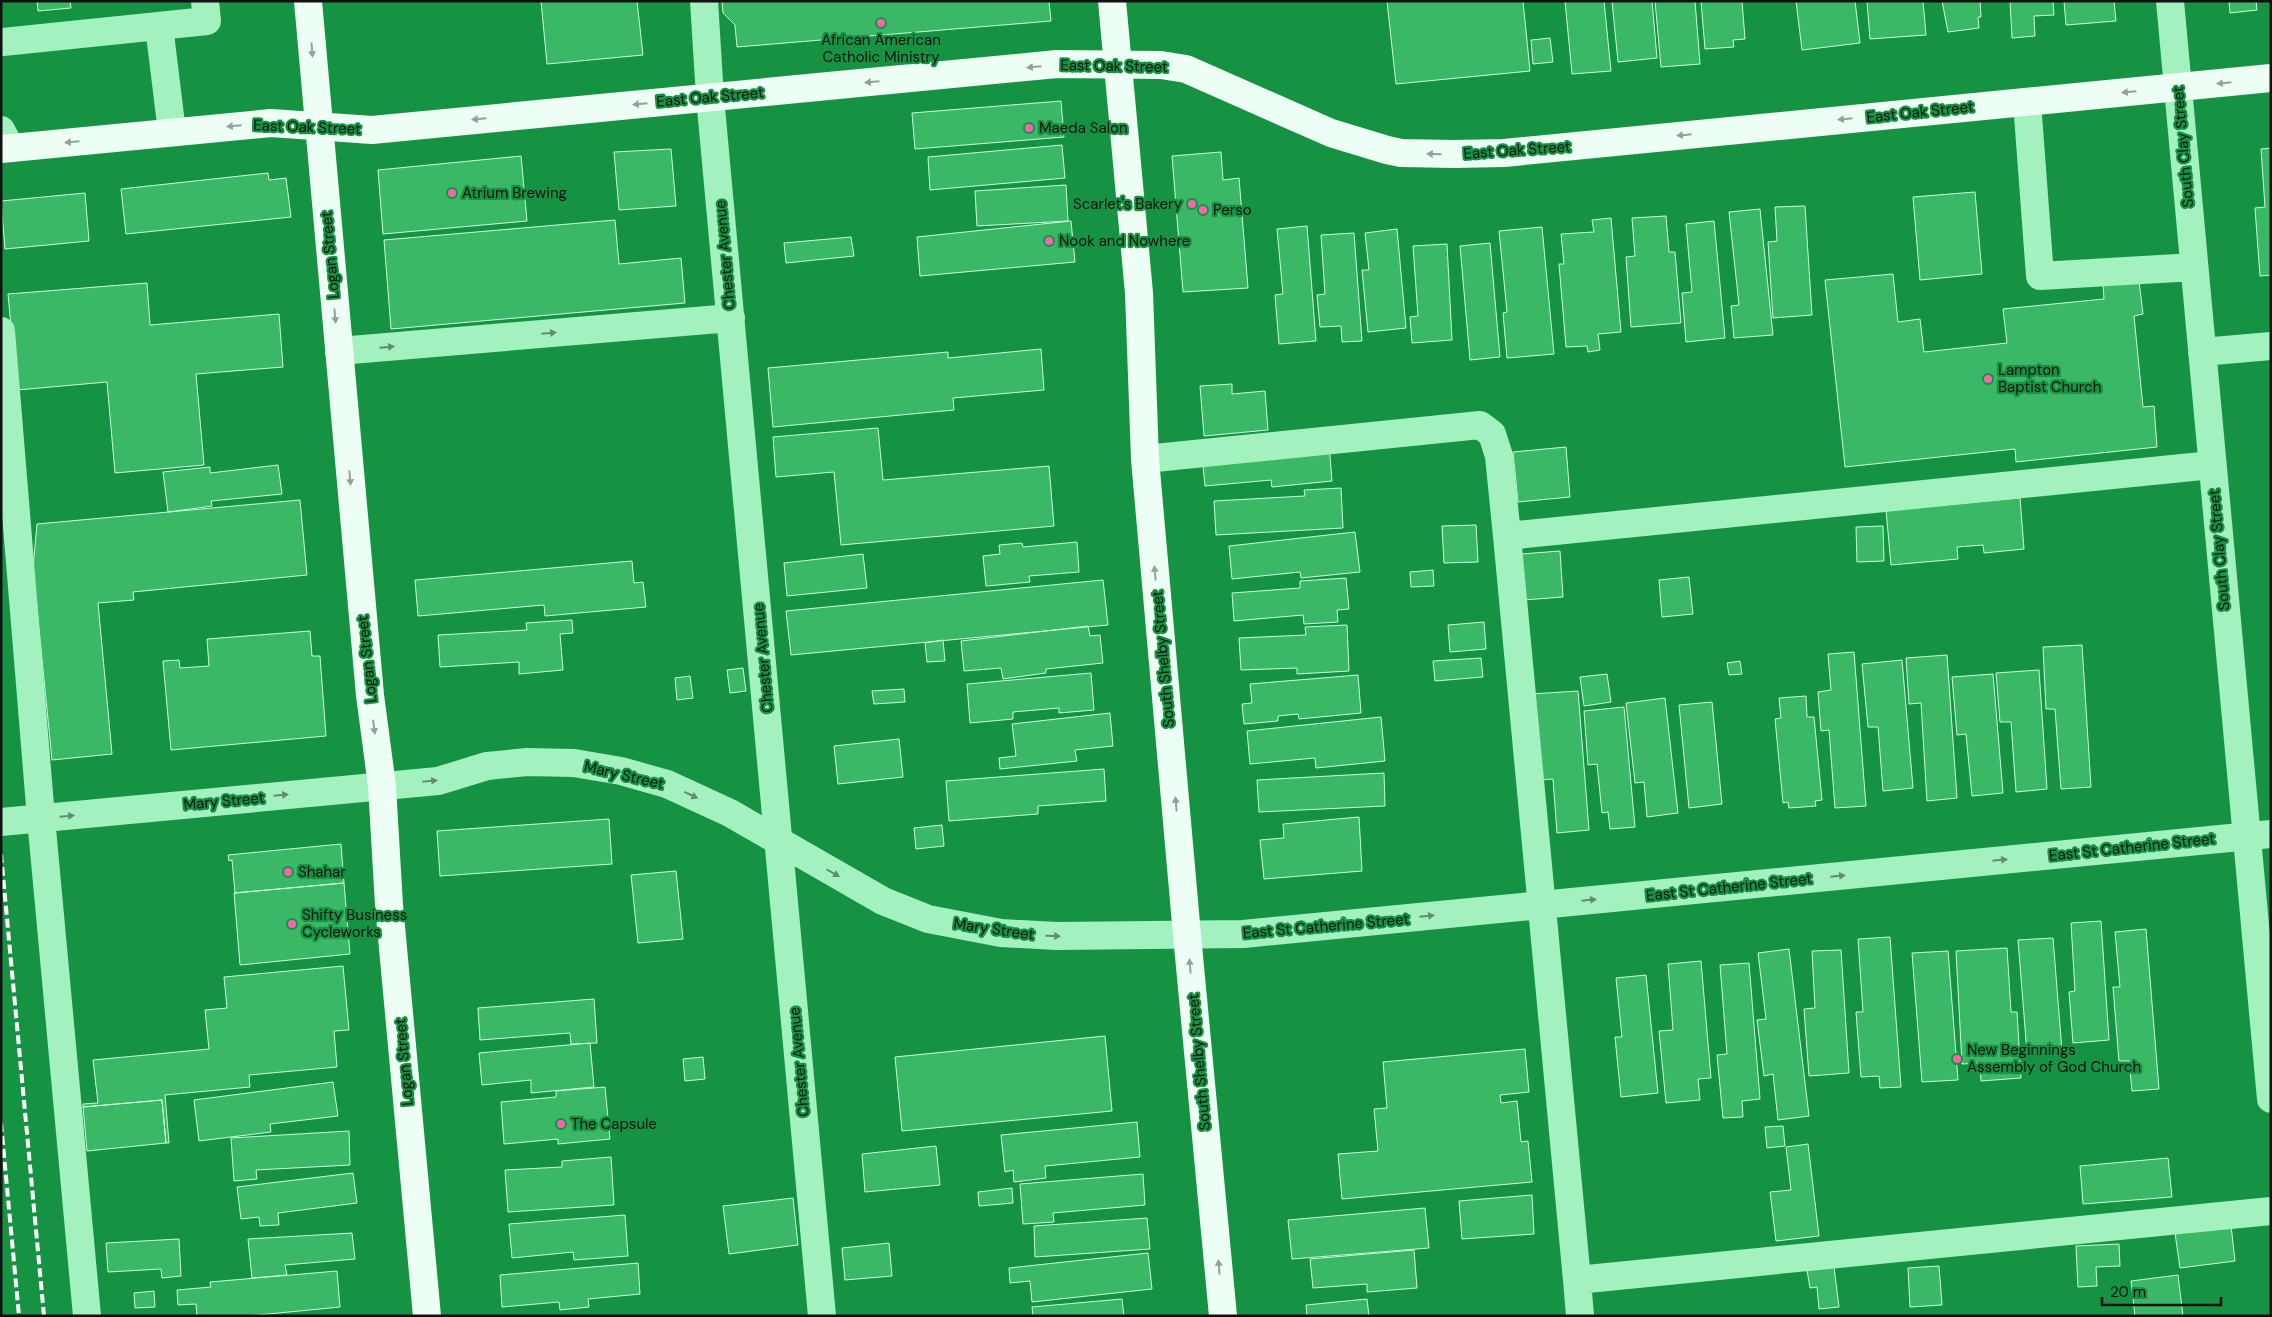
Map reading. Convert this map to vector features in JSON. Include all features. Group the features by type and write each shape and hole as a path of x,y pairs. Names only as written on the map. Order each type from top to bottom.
{"main road":[{"name":"Logan Street","path":"308,1 370,695 382,786 390,905 427,1316"},
{"name":"South Shelby Street","path":"1112,1 1139,293 1145,459 1187,936 1224,1316"},
{"name":"East Oak Street","path":"4,142 172,132 271,123 372,130 1057,64 1161,65 1186,68 1331,133 1387,150 1410,153 1454,154 1504,152 2271,78"}],"street":[{"path":"3,42 207,21 205,1"},
{"name":"Chester Avenue","path":"704,1 710,98 822,1316"},
{"name":"South Clay Street","path":"2170,1 2212,465 2258,835 2271,1099"},
{"path":"159,26 172,132"},
{"path":"2027,102 2040,276 2194,267"},
{"path":"339,351 731,318"},
{"path":"1,331 41,818 87,1316"},
{"path":"2202,352 2271,346"},
{"path":"1145,459 1480,425 1492,434 1499,456 1580,1316"},
{"path":"1506,536 2212,465"},
{"name":"Mary Street","path":"1,822 438,780 487,766 527,762 574,764 621,771 667,784 730,813 882,901 928,919 1010,934 1187,936"},
{"name":"East St Catherine Street","path":"1187,936 1244,934 2258,835"},
{"path":"1577,1280 2271,1210"}],"building":[{"path":"37,1 70,1 71,8 38,11"},
{"path":"541,1 637,1 643,55 547,64"},
{"name":"African American Catholic Ministry","path":"722,1 1049,1 1051,21 737,47 735,25 723,13"},
{"path":"1387,1 1523,1 1530,71 1396,84"},
{"path":"1565,1 1604,1 1611,71 1572,74"},
{"path":"1612,1 1652,1 1657,58 1618,62"},
{"path":"1655,1 1695,1 1700,64 1661,67"},
{"path":"1701,1 1742,1 1745,39 1733,40 1734,47 1705,49"},
{"path":"1796,1 1855,1 1860,43 1802,50"},
{"path":"1867,1 1923,1 1926,35 1870,39"},
{"path":"1942,1 1980,1 1981,17 1978,17 1979,28 1948,32"},
{"path":"2010,1 2053,1 2054,15 2034,16 2035,36 2012,38"},
{"path":"2064,1 2114,1 2116,21 2066,25"},
{"path":"2229,1 2256,1 2257,10 2230,13"},
{"path":"1550,38 1553,62 1533,64 1531,40"},
{"path":"1061,101 1064,137 915,149 912,113"},
{"path":"1062,145 1065,178 930,190 928,157"},
{"path":"2271,148 2271,275 2260,276 2255,208 2265,207 2261,149"},
{"path":"671,149 676,206 619,210 614,152"},
{"path":"1221,152 1223,180 1239,178 1248,288 1183,292 1172,156"},
{"name":"Atrium Brewing","path":"521,156 527,221 383,234 378,170"},
{"path":"268,173 269,180 286,178 291,217 126,234 121,189"},
{"path":"1066,185 1068,221 977,226 975,191"},
{"path":"1975,192 1982,274 1920,280 1913,197"},
{"path":"85,193 89,241 5,249 1,201"},
{"path":"1805,206 1812,315 1773,318 1768,242 1777,241 1775,207"},
{"path":"1760,209 1773,335 1734,338 1731,306 1739,305 1729,212"},
{"path":"1666,216 1669,252 1675,252 1681,323 1631,327 1626,257 1635,256 1632,218"},
{"path":"1611,218 1621,332 1598,334 1600,350 1588,352 1587,346 1566,347 1559,264 1564,264 1561,234 1594,232 1592,220"},
{"path":"615,220 619,264 681,258 685,303 391,329 384,240"},
{"path":"1071,221 1075,262 920,276 917,237"},
{"path":"1714,221 1725,338 1686,342 1682,293 1692,292 1686,224"},
{"path":"1307,226 1316,341 1279,344 1275,295 1283,294 1277,229"},
{"path":"1542,227 1554,354 1507,358 1503,313 1507,312 1499,231"},
{"path":"1397,229 1406,328 1368,332 1362,270 1369,270 1365,233"},
{"path":"1354,233 1362,341 1342,342 1341,326 1320,327 1317,295 1325,294 1321,235"},
{"path":"851,237 854,256 786,263 784,243"},
{"path":"1490,243 1500,357 1470,360 1460,246"},
{"path":"1447,244 1452,340 1412,343 1410,317 1418,316 1413,246"},
{"name":"Lampton Baptist Church","path":"1893,274 1898,322 1920,319 1924,352 2007,343 2003,309 2104,299 2103,284 2139,281 2143,314 2134,316 2143,407 2154,406 2157,447 2016,462 2015,449 1845,467 1825,280"},
{"path":"147,283 150,325 279,314 283,367 196,374 204,465 115,473 107,382 17,390 8,294"},
{"path":"1041,349 1044,390 953,398 954,410 773,427 768,368 948,352 948,358"},
{"path":"1232,384 1232,394 1265,391 1268,430 1204,436 1200,386"},
{"path":"878,428 883,480 1049,466 1054,526 841,545 834,472 776,477 773,437"},
{"path":"1329,444 1332,481 1272,487 1271,480 1205,486 1202,456"},
{"path":"1566,447 1570,497 1518,502 1513,452"},
{"path":"278,465 282,494 211,501 212,506 168,512 163,472 210,467 210,473"},
{"path":"1341,488 1343,528 1216,535 1214,501 1305,496 1304,490"},
{"path":"2020,498 2024,549 1984,553 1983,545 1957,547 1958,559 1891,565 1886,510"},
{"path":"300,500 307,575 133,592 134,600 98,603 112,754 52,760 33,568 37,524"},
{"path":"1476,525 1478,562 1444,563 1442,526"},
{"path":"1883,526 1884,561 1857,562 1856,527"},
{"path":"1355,532 1360,572 1301,578 1300,572 1232,579 1229,546"},
{"path":"1077,542 1079,572 1029,576 1030,582 986,586 983,556 1000,554 999,545 1022,543 1023,547"},
{"path":"1560,551 1563,597 1524,600 1521,554"},
{"path":"863,554 867,588 787,596 784,563"},
{"path":"632,561 634,583 643,582 646,607 545,616 544,605 418,616 415,580"},
{"path":"1433,570 1434,586 1411,587 1410,572"},
{"path":"1689,577 1693,614 1662,617 1659,580"},
{"path":"1346,578 1349,609 1337,610 1338,622 1304,624 1303,615 1234,621 1232,593 1300,588 1300,581"},
{"path":"1103,580 1108,625 791,655 786,611"},
{"path":"572,620 573,633 560,634 563,670 519,674 519,662 440,667 438,635 527,630 526,623"},
{"path":"1484,622 1486,649 1450,652 1448,625"},
{"path":"1347,625 1349,671 1297,674 1297,668 1241,670 1239,638 1306,635 1305,627"},
{"path":"1088,626 1090,636 1100,635 1103,663 1046,669 1046,673 1003,679 1001,668 964,671 961,641"},
{"path":"310,631 312,656 320,656 326,736 171,750 163,661 179,660 180,668 209,666 207,639"},
{"path":"943,640 945,661 927,662 925,643"},
{"path":"2082,645 2091,787 2061,789 2055,709 2046,709 2043,647"},
{"path":"1854,652 1866,806 1835,808 1829,730 1821,731 1818,692 1831,690 1828,654"},
{"path":"1947,655 1957,798 1927,801 1921,703 1909,704 1906,658"},
{"path":"1481,658 1483,677 1435,681 1433,661"},
{"path":"1902,660 1913,788 1883,791 1878,727 1868,727 1862,664"},
{"path":"1740,661 1742,674 1729,675 1727,663"},
{"path":"743,668 746,691 730,693 727,670"},
{"path":"2039,670 2047,789 2016,792 2011,722 2000,722 1996,673"},
{"path":"1091,673 1094,710 1059,713 1059,708 1013,712 1013,719 970,723 967,684"},
{"path":"1607,674 1611,702 1584,706 1580,677"},
{"path":"1993,674 2003,793 1972,796 1966,734 1957,735 1952,677"},
{"path":"1358,675 1361,713 1299,719 1298,714 1278,716 1278,721 1244,724 1242,704 1252,703 1250,684"},
{"path":"690,676 693,698 677,700 675,678"},
{"path":"904,689 905,702 874,704 872,691"},
{"path":"1578,691 1589,830 1557,833 1553,779 1538,780 1531,694"},
{"path":"1806,696 1807,717 1814,717 1822,800 1815,801 1816,806 1789,808 1788,802 1783,803 1775,719 1781,718 1779,698"},
{"path":"1665,698 1678,813 1647,817 1644,782 1635,783 1626,703"},
{"path":"1712,702 1722,804 1689,808 1679,705"},
{"path":"1624,707 1635,827 1610,829 1608,812 1602,813 1597,764 1588,765 1584,711"},
{"path":"1110,713 1113,746 1075,750 1077,761 1000,769 999,758 1016,756 1012,724"},
{"path":"1381,717 1385,761 1316,768 1315,758 1250,764 1247,731"},
{"path":"899,739 903,777 838,784 834,746"},
{"path":"1104,769 1106,801 1038,806 1038,814 949,821 946,781"},
{"path":"1384,773 1385,806 1259,812 1257,780"},
{"path":"1359,817 1362,871 1264,879 1260,840 1284,838 1283,824"},
{"path":"609,819 612,864 440,876 437,831"},
{"path":"942,825 944,846 916,849 914,828"},
{"name":"Shahar","path":"341,844 344,883 235,893 232,860 229,861 228,855"},
{"path":"676,871 683,939 638,943 631,875"},
{"name":"Shifty Business Cycleworks","path":"344,883 350,954 240,965 234,893"},
{"path":"2101,921 2109,1040 2073,1043 2069,992 2075,991 2071,923"},
{"path":"2146,929 2159,1089 2132,1091 2129,1061 2119,1061 2113,987 2120,987 2115,932"},
{"path":"1890,937 1901,1087 1880,1088 1879,1076 1861,1077 1856,1012 1863,1012 1858,939"},
{"path":"2053,938 2062,1051 2027,1053 2018,940"},
{"path":"2007,948 2011,1012 2017,1012 2021,1078 1981,1081 1980,1063 1962,1064 1956,951"},
{"path":"1789,949 1809,1116 1778,1120 1773,1074 1764,1076 1757,1020 1766,1019 1758,953"},
{"path":"1841,950 1849,1073 1809,1076 1804,1009 1815,1008 1812,951"},
{"path":"1948,951 1958,1080 1922,1082 1912,953"},
{"path":"1701,961 1711,1078 1698,1079 1700,1100 1666,1103 1659,1031 1673,1030 1668,964"},
{"path":"1749,963 1760,1099 1742,1101 1743,1117 1723,1118 1717,1055 1727,1054 1720,965"},
{"path":"343,966 349,1030 334,1031 337,1067 249,1075 250,1087 165,1095 169,1143 166,1143 162,1100 83,1107 83,1104 98,1103 93,1060 209,1049 205,1010 227,1008 224,977"},
{"path":"1646,975 1658,1093 1621,1097 1615,1037 1622,1037 1616,978"},
{"path":"594,999 597,1043 571,1044 570,1033 480,1040 478,1008"},
{"path":"1105,1036 1112,1111 902,1131 895,1057"},
{"path":"590,1043 594,1087 531,1093 531,1080 482,1085 479,1053"},
{"path":"1525,1049 1529,1092 1500,1095 1501,1103 1517,1101 1521,1142 1528,1141 1532,1182 1342,1199 1338,1154 1378,1151 1374,1109 1387,1108 1383,1062"},
{"path":"703,1057 705,1079 685,1081 683,1059"},
{"path":"333,1082 338,1116 270,1124 271,1132 199,1141 194,1100"},
{"path":"605,1087 610,1139 558,1144 558,1139 504,1144 501,1102 556,1097 556,1091"},
{"path":"162,1100 166,1143 87,1151 83,1107"},
{"path":"1137,1122 1140,1157 1045,1166 1046,1178 1014,1182 1013,1170 1005,1172 1001,1135"},
{"path":"1783,1126 1785,1146 1767,1148 1765,1127"},
{"path":"349,1131 350,1165 256,1170 257,1179 234,1181 231,1138"},
{"path":"1808,1144 1819,1236 1776,1241 1770,1192 1791,1190 1786,1147"},
{"path":"936,1146 940,1185 865,1192 862,1154"},
{"path":"611,1157 614,1205 508,1212 505,1170 562,1167 562,1161"},
{"path":"2168,1158 2172,1197 2083,1204 2080,1166"},
{"path":"353,1173 357,1203 278,1213 279,1225 260,1226 259,1217 241,1219 237,1187"},
{"path":"1143,1174 1145,1205 1053,1213 1054,1222 1023,1224 1020,1184"},
{"path":"1012,1188 1013,1203 979,1206 978,1192"},
{"path":"1532,1195 1534,1234 1462,1239 1459,1201"},
{"path":"793,1198 798,1245 729,1254 723,1206"},
{"path":"1425,1208 1429,1248 1292,1259 1288,1220"},
{"path":"625,1215 628,1256 574,1260 573,1252 512,1258 509,1224"},
{"path":"1147,1218 1150,1249 1035,1257 1034,1226"},
{"path":"2231,1225 2235,1261 2180,1268 2175,1233"},
{"path":"352,1233 355,1259 285,1265 287,1275 252,1278 248,1239"},
{"path":"179,1239 181,1276 162,1278 161,1269 108,1272 106,1243"},
{"path":"889,1243 892,1276 845,1280 842,1248"},
{"path":"2119,1244 2120,1266 2096,1267 2097,1286 2078,1287 2076,1246"},
{"path":"1414,1250 1417,1288 1367,1292 1367,1284 1313,1288 1310,1259"},
{"path":"1148,1253 1152,1289 1032,1302 1030,1281 1010,1283 1009,1268"},
{"path":"638,1263 640,1294 588,1299 589,1307 560,1310 559,1302 502,1307 500,1275"},
{"path":"1939,1266 1942,1305 1910,1307 1908,1268"},
{"path":"1834,1267 1839,1307 1819,1309 1817,1287 1810,1288 1807,1270"},
{"path":"337,1271 340,1307 248,1316 197,1316 196,1304 178,1305 177,1290 211,1287 210,1282"},
{"path":"2178,1275 2183,1316 2135,1316 2131,1281"},
{"path":"154,1291 155,1307 135,1308 134,1293"},
{"path":"1122,1299 1124,1316 1033,1316 1032,1307"},
{"path":"1367,1299 1369,1316 1307,1316 1306,1305"}],"railway":[{"path":"1,854 44,1316"},
{"path":"1,1123 19,1316"}],"place":[{"name":"African American Catholic Ministry","path":"881,23"},
{"name":"Maeda Salon","path":"1029,128"},
{"name":"Atrium Brewing","path":"452,193"},
{"name":"Scarlet's Bakery","path":"1192,204"},
{"name":"Perso","path":"1203,210"},
{"name":"Nook and Nowhere","path":"1049,241"},
{"name":"Lampton Baptist Church","path":"1988,379"},
{"name":"Shahar","path":"288,872"},
{"name":"Shifty Business Cycleworks","path":"292,924"},
{"name":"New Beginnings Assembly of God Church","path":"1957,1059"},
{"name":"The Capsule","path":"561,1124"}]}
